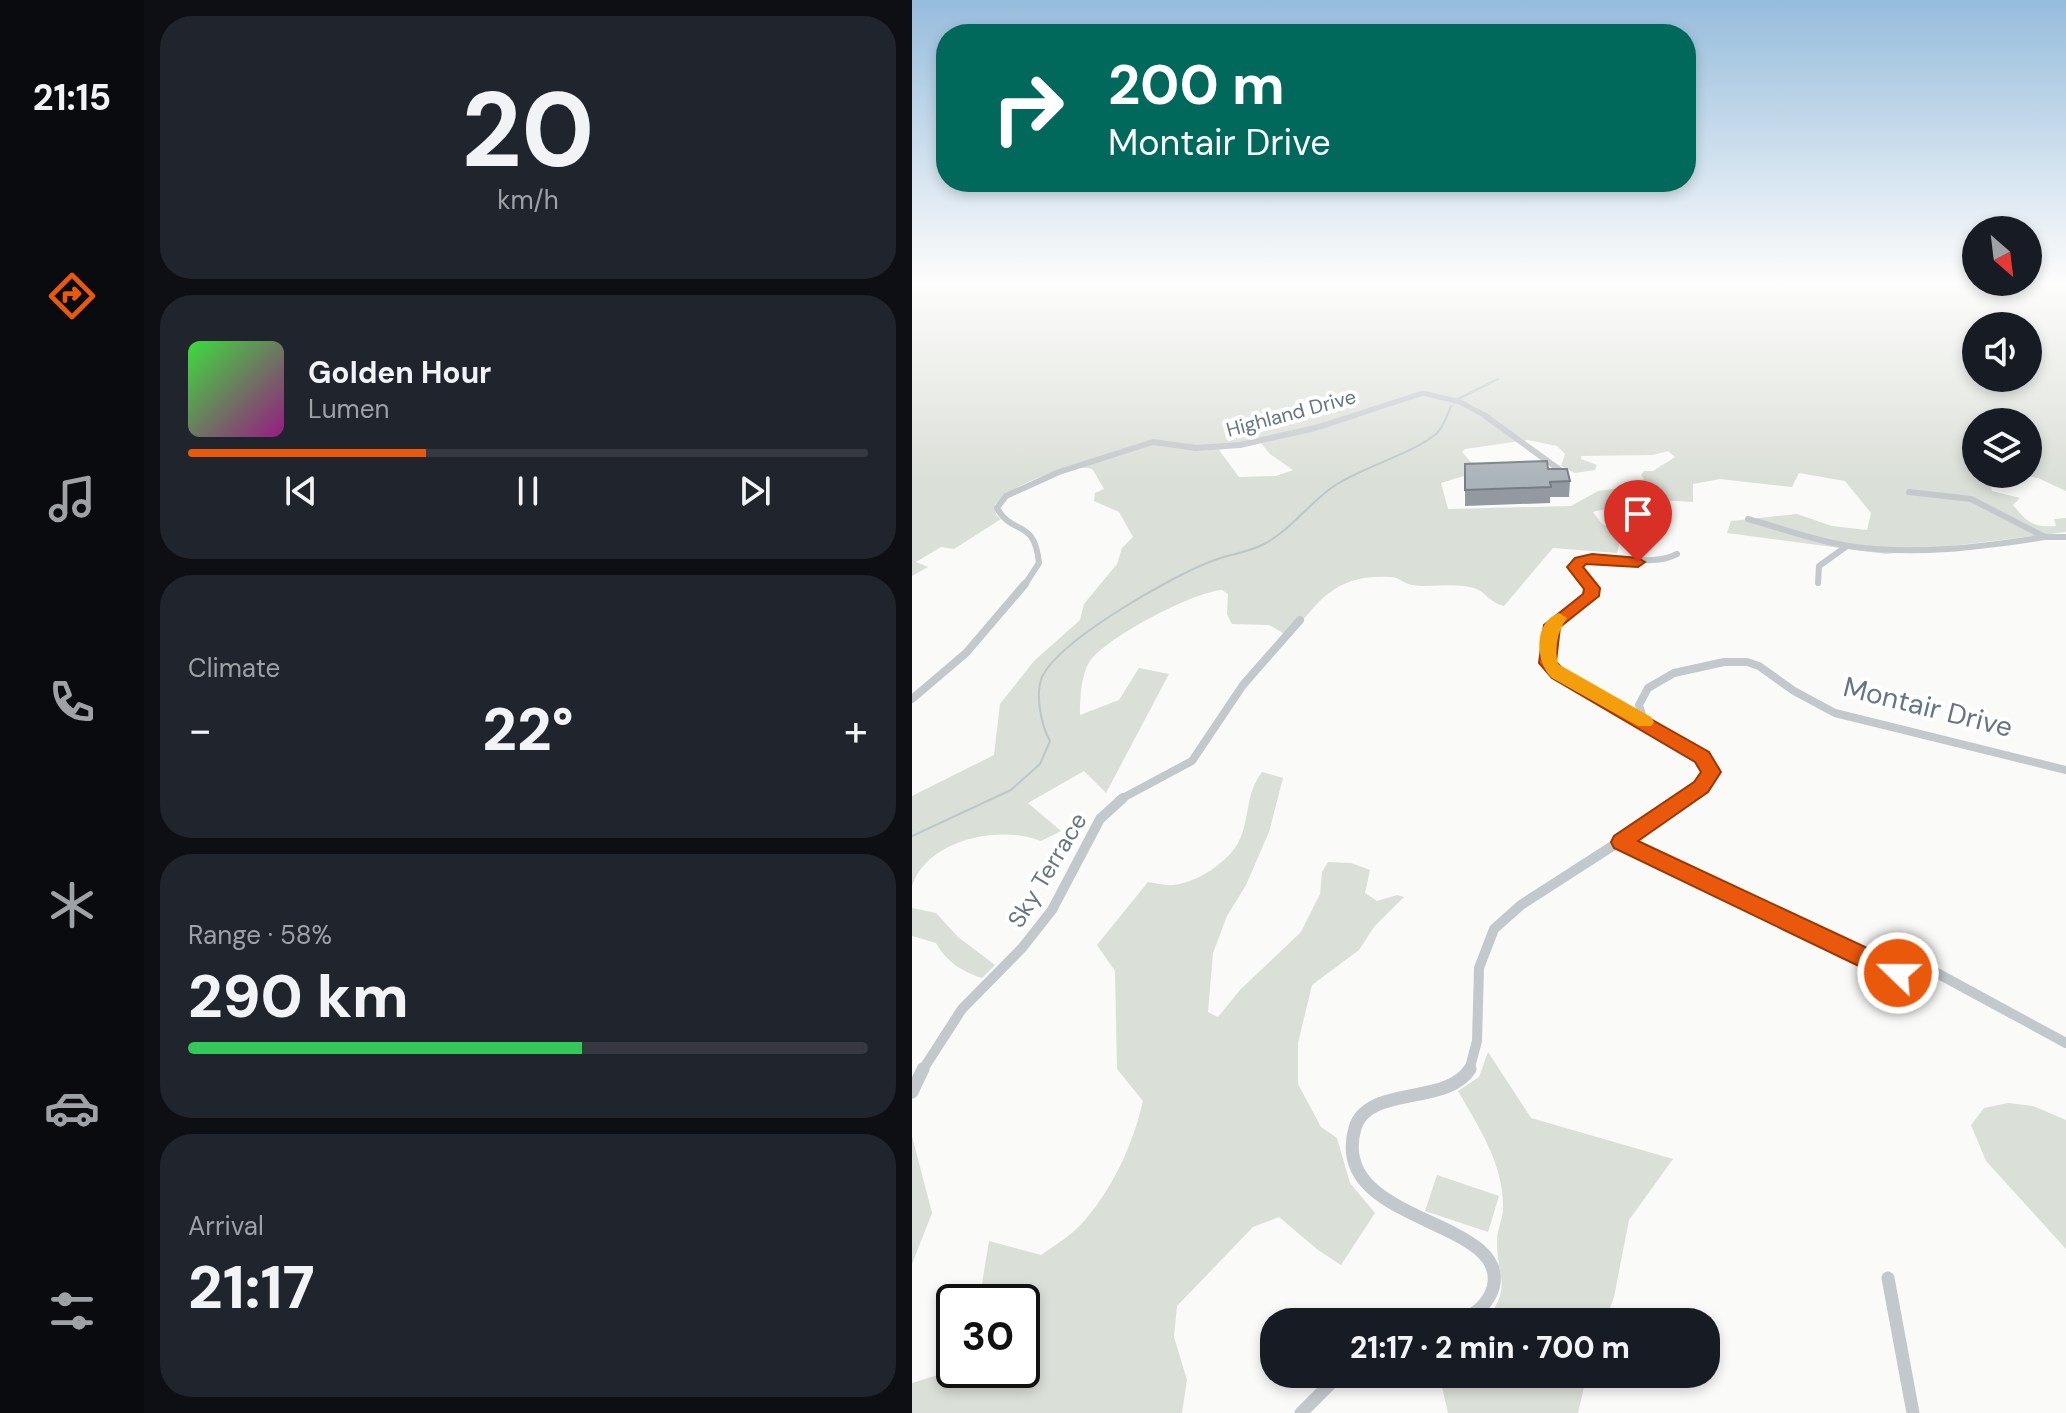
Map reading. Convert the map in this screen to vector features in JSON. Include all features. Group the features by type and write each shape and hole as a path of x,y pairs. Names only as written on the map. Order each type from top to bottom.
{"street":[{"name":"Highland Drive","path":"912,699 966,653 1014,600 1039,563 1037,545 1031,533 1002,517 997,508 1006,496 1059,472 1153,442 1196,448 1240,445 1315,428 1423,393 1437,394 1493,420 1560,470"},
{"path":"1909,492 1971,499 2045,537"},
{"path":"1748,519 1847,546 1928,552 2066,537"},
{"path":"1818,583 1819,566 1847,546"},
{"path":"1482,1308 1494,1289 1493,1271 1480,1250 1388,1203 1364,1181 1356,1165 1355,1128 1360,1117 1371,1107 1443,1090 1456,1085 1469,1071 1476,1053 1478,974 1486,943 1496,926 1509,914 1701,787 1711,772 1702,757 1558,674 1547,663 1552,625 1591,596 1592,588 1575,567 1580,561 1592,558 1650,563 1663,562 1677,554"},
{"name":"Sky Terrace","path":"912,1092 918,1076 962,1009 1030,939 1052,910 1100,819 1120,799 1192,761 1243,685 1300,620"},
{"name":"Montair Drive","path":"1644,722 1639,705 1648,688 1660,679 1724,662 1747,662 1759,666 1794,691 1835,713 2066,770"},
{"path":"1621,842 1868,962 1898,973 1935,972 2066,1043"},
{"path":"1888,1278 1913,1413"},
{"path":"1301,1413 1326,1388"}],"shaded area":[{"path":"912,349 1962,349 1962,392 2042,392 2042,349 2066,349 2066,491 2042,480 2042,408 1962,408 1962,488 1991,488 1992,491 2020,498 2013,505 2027,520 2036,525 2056,526 2054,519 2066,518 2066,532 1886,554 1727,533 1731,521 1797,514 1832,526 1867,530 1871,513 1845,481 1799,473 1792,487 1720,479 1693,484 1693,502 1661,500 1659,507 1593,512 1602,524 1617,530 1621,538 1617,553 1553,548 1504,606 1466,586 1412,585 1393,577 1372,577 1356,580 1331,592 1310,611 1290,637 1269,625 1232,624 1227,614 1228,594 1222,590 1209,593 1172,607 1132,629 1099,651 1087,666 1080,715 1119,700 1139,668 1169,674 1106,793 1084,771 1028,803 1061,831 1041,841 1006,834 966,840 932,857 920,870 912,886 912,796 994,755 1000,704 1034,661 1080,620 1084,604 1117,564 1122,548 1133,537 1119,512 1094,501 1095,493 1104,489 1093,470 1071,468 1056,471 1013,490 995,505 996,515 1001,519 954,549 941,547 916,562 928,567 912,576","holes":["1528,440 1557,446 1565,454 1561,466 1575,473 1595,470 1597,465 1581,459 1581,456 1653,455 1668,451 1675,457 1653,471 1644,471 1641,475 1644,479 1626,487 1598,491 1571,506 1448,509 1441,483 1464,476 1496,473 1500,467 1471,462 1462,452 1465,449","1260,442 1270,454 1293,470 1276,476 1239,477 1219,450"]},
{"path":"1262,772 1283,778 1269,832 1246,885 1227,916 1213,953 1208,1012 1218,1017 1240,990 1301,932 1320,894 1322,872 1328,862 1351,863 1370,870 1365,893 1377,901 1397,895 1404,897 1374,927 1359,950 1312,985 1298,1043 1298,1084 1321,1127 1337,1138 1350,1183 1375,1213 1341,1265 1279,1217 1253,1227 1177,1306 1174,1337 1187,1380 1182,1413 912,1413 912,1383 936,1376 936,1388 1040,1388 1040,1284 982,1284 989,1241 1041,1255 1085,1220 1113,1179 1128,1149 1143,1101 1117,1069 1115,971 1097,945 1148,882 1167,885 1192,880 1228,856 1239,841 1256,781"},
{"path":"912,908 936,913 958,937 995,965 982,978 955,965 936,943 912,936"},
{"path":"1488,1052 1531,1118 1673,1159 1629,1220 1610,1308 1494,1308 1502,1282 1497,1241 1503,1210 1502,1189 1488,1145 1458,1091 1479,1077"},
{"path":"2008,1103 2033,1106 2066,1120 2066,1249 1986,1161 1971,1125 1984,1108"},
{"path":"912,1136 932,1213 912,1264"},
{"path":"1437,1175 1499,1196 1488,1232 1425,1211"},
{"path":"1442,1388 1584,1388 1578,1413 1448,1413"}],"building":[{"path":"1547,461 1548,469 1567,469 1570,481 1550,482 1551,487 1465,490 1465,464"}],"waterway":[{"path":"1458,399 1498,379"},
{"path":"912,836 1011,790 1040,764 1050,741 1040,710 1040,684 1053,662 1070,645 1118,611 1171,580 1274,538 1334,486 1437,433 1451,406"}],"slow traffic":[{"path":"1559,618 1552,625 1547,663 1558,674 1645,722"}],"route":[{"path":"1638,562 1592,558 1580,561 1575,567 1592,588 1591,596 1552,625 1547,663 1558,674 1702,757 1711,772 1701,787 1621,842 1868,962 1898,973"}]}
